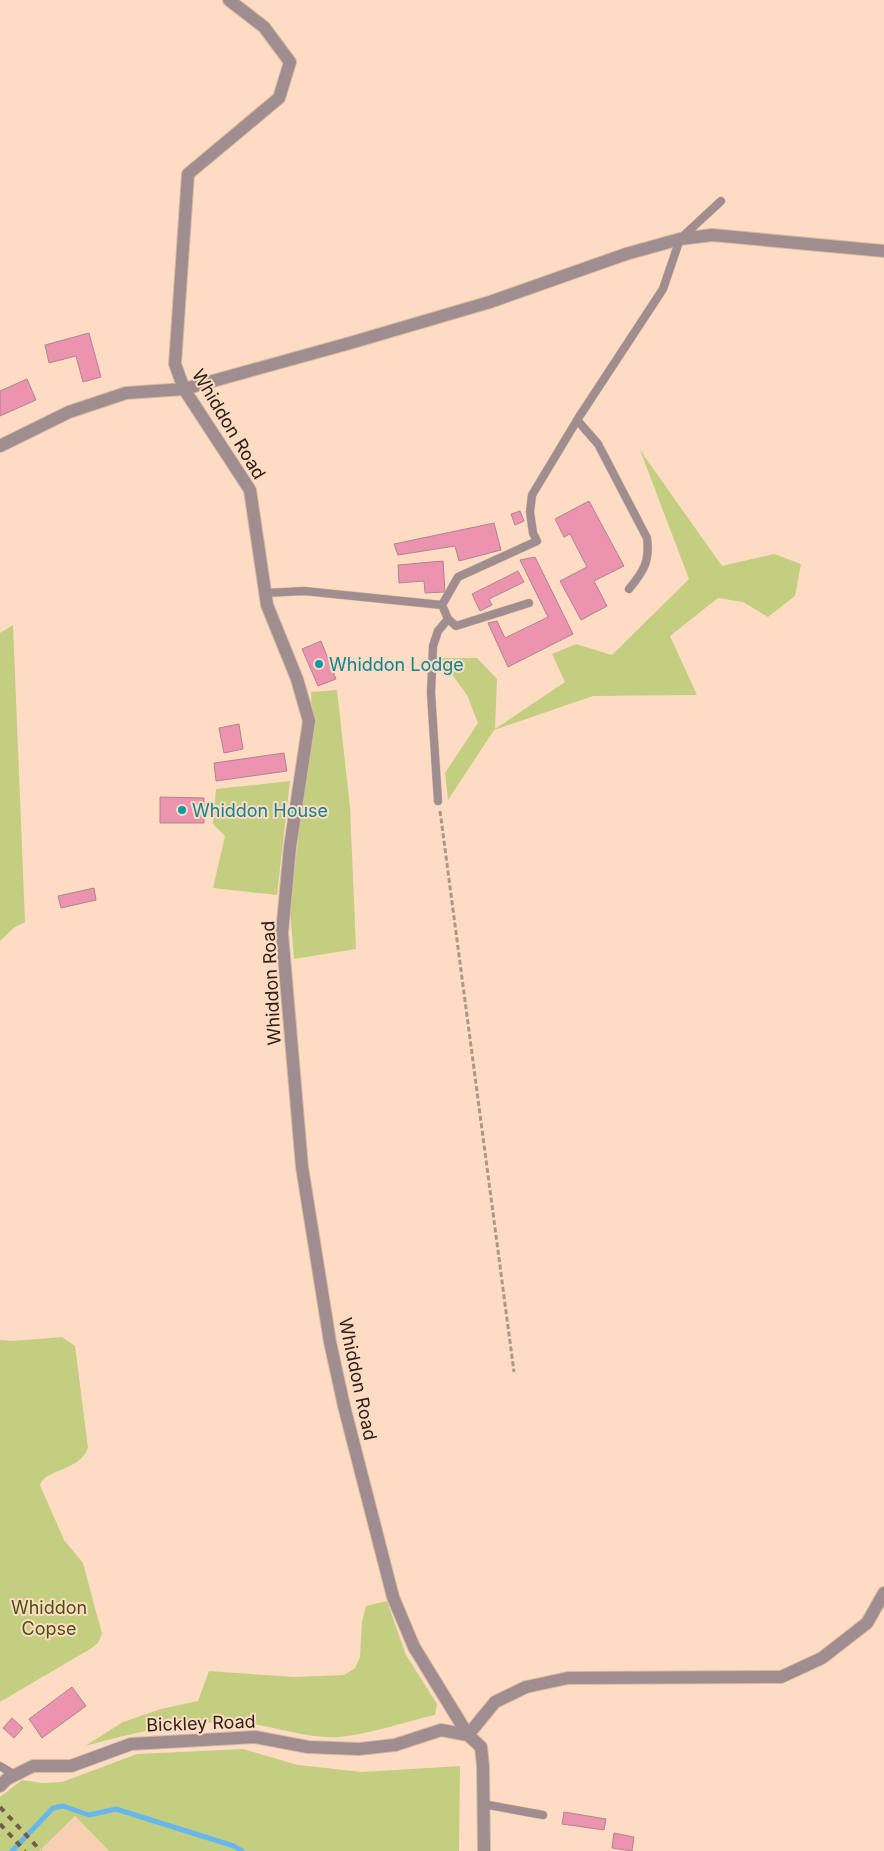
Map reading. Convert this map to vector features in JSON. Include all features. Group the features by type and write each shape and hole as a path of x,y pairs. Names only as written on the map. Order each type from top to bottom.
{"street":[{"name":"Whiddon Road","path":"229,0 264,27 290,62 280,98 188,174 175,364 184,389 250,490 267,605 297,679 309,721 290,847 282,933 302,1167 330,1342 344,1406 393,1597 414,1647 468,1735 481,1747 484,1851"},
{"path":"0,446 69,412 126,393 184,389 490,302 626,254 680,239 712,235 884,251"},
{"path":"468,1735 495,1702 526,1688 568,1678 781,1677 822,1658 867,1623 884,1593"},
{"name":"Bickley Road","path":"0,1786 15,1775 33,1766 71,1766 131,1744 171,1740 255,1737 308,1748 359,1749 395,1745 441,1730 468,1735"}],"lane":[{"path":"442,605 458,577 537,541 533,533 530,512 532,495 576,420 663,289 680,239 721,201"},
{"path":"576,420 598,444 647,538 649,554 642,574 629,589"},
{"path":"266,593 304,591 442,605"},
{"path":"442,605 448,619 456,626 529,604"},
{"path":"438,801 431,693 433,646 438,631 448,619"},
{"path":"0,1766 15,1775"},
{"path":"483,1804 543,1815"}],"path":[{"path":"438,801 514,1372"}],"shaded area":[{"path":"75,1816 109,1851 39,1851"}],"green space":[{"path":"640,450 722,566 774,554 801,564 795,596 768,617 743,602 718,598 670,636 697,695 593,696 494,730 448,800 445,773 478,723 467,695 440,658 477,658 497,679 495,729 565,682 552,654 576,644 612,655 689,579"},
{"path":"13,625 25,922 15,927 0,941 0,633"},
{"path":"337,690 350,807 356,949 294,959 290,910 312,721 311,692"},
{"path":"290,781 277,895 213,888 225,836 213,824 216,789"},
{"name":"Whiddon Copse","path":"62,1337 75,1346 88,1448 84,1456 78,1461 48,1476 40,1485 64,1540 83,1563 102,1634 98,1643 90,1649 0,1702 0,1340 13,1341"},
{"path":"387,1601 406,1655 437,1704 435,1715 375,1731 339,1737 304,1735 245,1723 224,1722 164,1727 85,1746 123,1722 161,1709 198,1701 209,1671 294,1677 344,1675 355,1668 360,1657 362,1622 366,1606"},
{"path":"243,1749 298,1765 362,1772 460,1766 459,1851 109,1851 75,1816 39,1851 0,1851 0,1797 22,1780 42,1783 62,1782 137,1754"}],"building":[{"path":"89,333 101,377 83,382 76,356 49,363 45,345"},
{"path":"27,379 36,400 0,416 0,391"},
{"path":"589,501 624,566 594,581 607,606 581,620 560,581 587,567 570,534 564,537 555,519"},
{"path":"520,511 524,521 515,525 511,514"},
{"path":"494,523 501,550 459,561 455,546 398,555 394,544"},
{"path":"535,557 573,634 508,667 488,623 497,621 505,638 548,617 520,560"},
{"path":"443,561 445,592 425,593 424,581 399,583 398,565"},
{"path":"518,571 524,582 489,599 492,605 480,611 472,594"},
{"name":"Whiddon Lodge","path":"321,641 336,679 318,686 302,649"},
{"path":"239,724 243,749 224,753 219,728"},
{"path":"284,753 287,771 216,781 214,763"},
{"name":"Whiddon House","path":"160,797 204,798 204,823 160,823"},
{"path":"94,888 96,900 61,908 58,896"},
{"path":"72,1687 86,1706 42,1738 29,1719"},
{"path":"12,1718 23,1728 14,1738 3,1728"},
{"path":"564,1812 606,1819 604,1830 562,1824"},
{"path":"614,1833 634,1837 632,1851 612,1848"}],"waterway":[{"path":"12,1851 53,1808 63,1806 89,1815 116,1809 234,1846 242,1851"}],"railway":[{"path":"0,1807 41,1851"},
{"path":"0,1824 25,1851"}],"place":[{"name":"Whiddon Lodge","path":"319,664"},
{"name":"Whiddon House","path":"182,810"}]}
